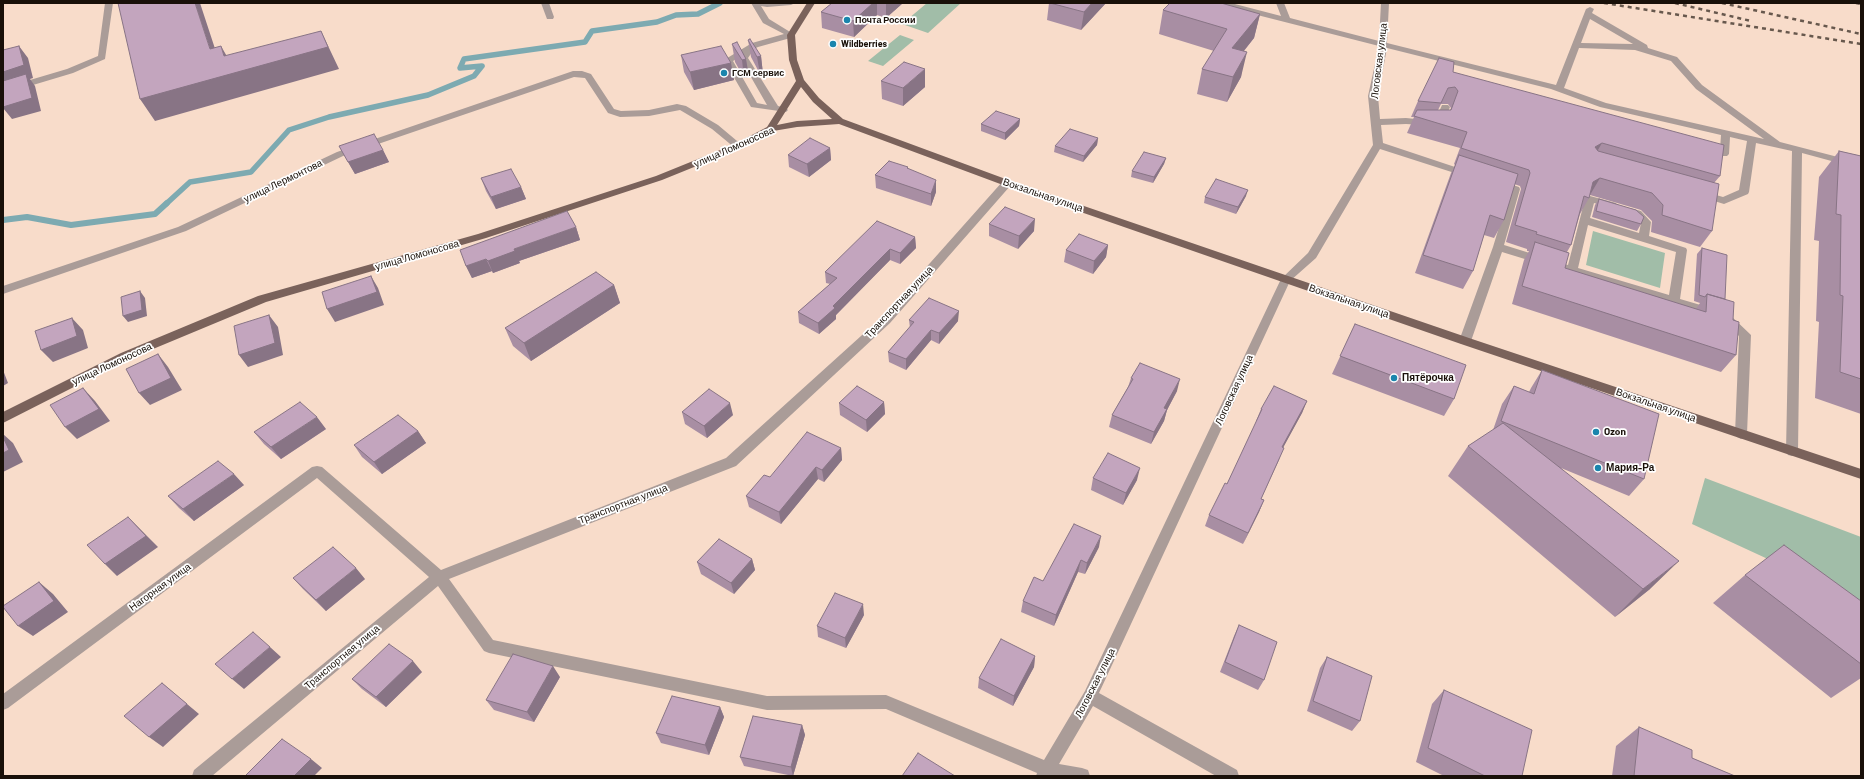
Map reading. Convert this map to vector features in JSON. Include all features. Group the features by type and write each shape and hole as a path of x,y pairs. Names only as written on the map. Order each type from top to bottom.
{"main road":[{"path":"810,3 791,35 793,60 800,81 816,100 840,121"},
{"path":"770,129 779,109 800,81"},
{"name":"улица Ломоносова","path":"3,418 125,356 262,299 482,236 659,178 738,146 770,129 797,124 840,121"},
{"name":"Вокзальная улица","path":"840,121 1007,183 1466,341 1861,474"}],"street":[{"path":"3,91 70,71 102,58 109,3"},
{"path":"545,3 550,17"},
{"path":"755,3 766,21 791,35"},
{"path":"758,3 767,5 791,3"},
{"path":"1221,3 1558,89 1602,105 1796,149 1861,166"},
{"path":"1280,3 1287,20"},
{"name":"Логовская улица","path":"1045,773 1090,696 1286,279 1312,255 1378,146 1373,96 1383,44 1385,3"},
{"path":"1558,89 1589,12 1654,52"},
{"path":"779,109 754,105 728,60 755,44 791,35"},
{"path":"755,44 744,58 779,109"},
{"path":"1575,45 1636,47 1674,58 1699,87 1779,145"},
{"path":"1446,61 1454,73"},
{"path":"1480,70 1484,83"},
{"name":"улица Лермонтова","path":"3,290 182,229 340,154 566,76 582,74 588,76 611,111 620,114 649,113 677,107 683,108 715,127 738,146"},
{"path":"1376,122 1406,120 1432,125 1439,124 1445,108"},
{"path":"1701,147 1724,154 1726,133"},
{"path":"1695,192 1724,201 1744,192 1752,139"},
{"path":"1378,146 1515,189 1498,247 1466,341"},
{"path":"1792,451 1796,149"},
{"name":"Транспортная улица","path":"200,776 439,577 731,462 886,320 1007,183"},
{"path":"1572,270 1590,199 1637,213 1646,222 1643,238"},
{"path":"1584,220 1682,250 1674,301"},
{"path":"1498,247 1724,316 1745,335 1741,434"},
{"name":"Нагорная улица","path":"3,703 317,471 439,577"},
{"path":"439,577 489,646 767,703 886,702 1045,773 1082,776"},
{"path":"1090,696 1231,776"}],"green space":[{"path":"927,3 961,3 928,33 902,24"},
{"path":"900,35 914,40 883,66 868,61"},
{"path":"1593,231 1665,253 1660,288 1586,265"},
{"path":"1705,478 1861,537 1861,602 1692,524"}],"building":[{"path":"118,3 195,3 210,49 221,46 224,56 321,31 328,47 140,99"},
{"path":"832,3 873,3 853,21 821,12"},
{"path":"1050,3 1092,3 1084,12"},
{"path":"1170,3 1221,3 1260,14 1232,48 1247,52 1233,77 1202,69 1227,29 1163,10"},
{"path":"750,39 761,56 757,57 748,40"},
{"path":"737,42 746,59 742,60 732,44"},
{"path":"19,46 24,65 3,72 3,50"},
{"path":"721,46 731,63 690,72 681,55"},
{"path":"1439,58 1454,62 1453,72 1724,145 1720,176 1602,143 1595,147 1598,151 1719,184 1712,231 1662,215 1663,205 1652,193 1600,178 1593,182 1589,198 1584,196 1571,245 1536,234 1537,232 1515,225 1530,173 1529,170 1461,148 1467,132 1414,116 1417,110 1451,110 1458,91 1455,87 1448,88 1441,103 1418,101"},
{"path":"904,62 925,69 903,88 881,81"},
{"path":"26,74 32,98 3,107 3,81"},
{"path":"996,111 1020,119 1005,133 981,124"},
{"path":"1070,129 1098,138 1084,156 1055,146"},
{"path":"374,134 383,150 348,162 339,146"},
{"path":"810,138 830,148 807,164 788,155"},
{"path":"1839,151 1861,156 1861,379 1840,372 1843,296 1840,295 1841,215 1836,214"},
{"path":"1144,152 1166,158 1154,177 1132,171"},
{"path":"1459,155 1518,174 1504,220 1490,215 1473,271 1423,255"},
{"path":"889,161 908,167 907,168 936,180 931,194 875,175"},
{"path":"511,169 521,187 491,197 481,178"},
{"path":"1216,179 1248,190 1238,207 1205,197"},
{"path":"1599,199 1636,210 1644,217 1641,224 1596,211"},
{"path":"1005,207 1035,219 1019,236 989,224"},
{"path":"567,211 576,227 514,249 515,251 488,261 486,259 466,266 460,250"},
{"path":"877,221 915,237 900,253 890,249 833,306 835,308 818,323 798,312 837,278 825,272"},
{"path":"1079,234 1108,245 1094,261 1066,250"},
{"path":"1535,242 1569,253 1565,268 1706,312 1707,294 1734,302 1733,320 1739,322 1736,355 1522,286"},
{"path":"1702,248 1727,255 1725,299 1707,294 1705,297 1699,295"},
{"path":"596,272 614,285 524,343 505,328"},
{"path":"371,276 377,292 327,309 322,292"},
{"path":"140,291 142,310 123,316 121,297"},
{"path":"929,298 959,311 939,333 931,330 906,359 888,352 914,322 909,320"},
{"path":"269,315 275,343 239,355 234,326"},
{"path":"72,318 77,336 41,350 35,331"},
{"path":"1355,324 1466,365 1454,399 1340,356"},
{"path":"158,354 171,378 139,393 126,369"},
{"path":"1140,363 1180,379 1164,408 1167,409 1154,432 1112,415 1133,379 1131,378"},
{"name":"Мария-Ра","path":"1542,370 1659,414 1644,479 1501,421 1514,386 1534,394"},
{"path":"857,386 884,402 866,420 839,403"},
{"path":"1274,386 1307,401 1282,447 1284,448 1261,499 1264,500 1248,533 1209,515 1225,483 1227,484 1261,409"},
{"path":"83,388 99,409 65,427 50,405"},
{"path":"709,389 730,403 704,426 682,412"},
{"path":"300,402 317,417 271,447 254,432"},
{"path":"398,415 418,431 374,462 354,445"},
{"path":"1503,423 1679,561 1643,589 1468,446"},
{"path":"807,432 841,448 822,470 816,467 779,512 746,496 764,475 770,477"},
{"path":"3,437 9,450 3,453"},
{"path":"1108,453 1140,468 1126,493 1093,478"},
{"path":"218,461 234,474 183,509 168,496"},
{"path":"128,517 146,536 105,564 87,545"},
{"path":"1074,524 1101,536 1087,563 1081,560 1056,615 1023,601 1034,577 1043,581"},
{"path":"719,539 752,559 731,583 697,562"},
{"path":"1784,545 1861,601 1861,664 1745,575"},
{"path":"333,547 356,568 316,600 293,578"},
{"path":"39,582 54,601 18,626 3,606"},
{"path":"835,593 863,604 845,638 817,626"},
{"path":"1239,625 1277,642 1264,680 1225,662"},
{"path":"253,632 270,647 232,679 215,664"},
{"path":"1001,639 1035,656 1014,696 979,678"},
{"path":"389,644 413,661 376,697 352,679"},
{"path":"513,654 553,666 527,712 486,700"},
{"path":"1327,657 1372,676 1360,721 1313,701"},
{"path":"162,683 187,704 149,737 124,716"},
{"path":"1444,690 1532,730 1522,776 1485,776 1428,748"},
{"path":"672,696 720,707 705,745 656,733"},
{"path":"753,716 802,725 791,767 740,757"},
{"path":"1639,727 1692,750 1692,758 1735,776 1634,776"},
{"path":"282,739 311,759 294,776 247,776 246,775"},
{"path":"918,753 955,776 902,776"}],"waterway":[{"path":"166,204 190,182 251,172 289,130 329,117 428,95 474,76 482,66 460,68 464,59 585,42 592,31 657,22 676,15 698,14 720,3"},
{"path":"3,220 27,217 71,225 155,214 167,203"}],"railway":[{"path":"1604,3 1861,44"},
{"path":"1675,3 1751,21"},
{"path":"1722,3 1861,34"},
{"path":"1856,3 1861,4"}],"place":[{"name":"Почта России","path":"847,20"},
{"name":"Wildberries","path":"833,44"},
{"name":"ГСМ сервис","path":"724,73"},
{"name":"Пятёрочка","path":"1394,378"},
{"name":"Ozon","path":"1596,432"},
{"name":"Мария-Ра","path":"1598,468"}]}
